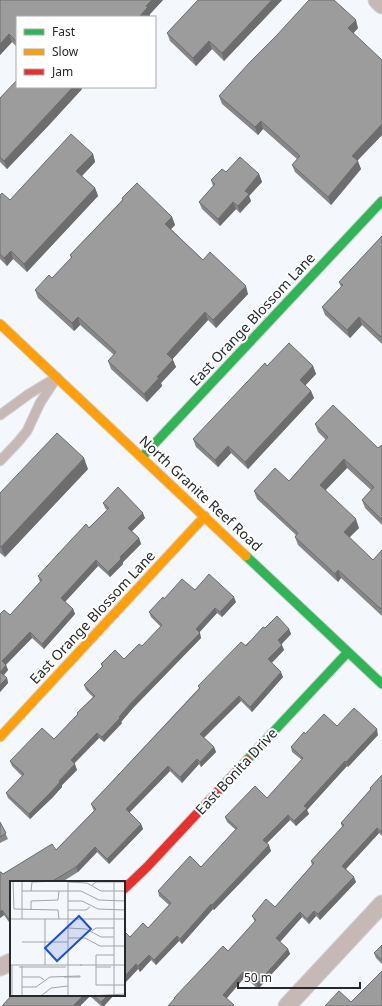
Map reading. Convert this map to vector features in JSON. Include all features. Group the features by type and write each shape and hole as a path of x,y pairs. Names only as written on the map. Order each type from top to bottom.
{"street":[{"path":"377,0 382,5"},
{"name":"East Orange Blossom Lane","path":"142,457 382,201"},
{"name":"North Granite Reef Road","path":"0,324 382,684"},
{"name":"East Orange Blossom Lane","path":"0,737 205,516"},
{"name":"East Bonita Drive","path":"125,888 147,867 348,652"},
{"path":"287,1006 382,904"},
{"path":"0,967 10,962"}],"lane":[{"path":"0,415 29,394 57,377"},
{"path":"0,461 27,431 40,403 57,377"}],"building":[{"path":"0,0 152,0 140,16 16,16 16,41 9,34 0,44"},
{"path":"198,0 272,0 222,53 209,41 193,58 167,33"},
{"path":"309,0 334,0 356,20 348,28 382,60 382,124 352,156 358,161 328,197 292,165 300,156 261,121 255,127 219,96"},
{"path":"16,81 16,88 72,88 4,161 0,157 0,98"},
{"path":"71,134 93,154 76,171 95,188 24,264 11,251 4,258 0,254 0,195 2,193 10,200"},
{"path":"240,157 259,174 245,191 249,194 238,206 233,202 218,219 199,202 215,184 211,180 222,169 226,172"},
{"path":"137,183 172,217 165,224 203,260 210,252 246,286 213,320 205,312 167,354 173,360 144,394 108,361 116,352 78,317 72,323 35,290 49,275 52,278 72,257 70,255 123,200 122,198"},
{"path":"382,236 382,338 359,317 347,330 322,307 343,285 339,282"},
{"path":"289,343 313,366 300,380 311,391 245,462 228,446 215,460 193,439 265,363 267,366"},
{"path":"333,405 378,448 382,445 382,520 362,500 374,487 344,459 320,485 356,519 344,532 373,560 382,550 382,610 338,570 335,574 295,537 298,533 254,491 275,468 289,481 328,437 315,424"},
{"path":"57,433 84,458 1,547 0,493"},
{"path":"118,487 143,513 128,528 139,538 120,557 121,559 108,572 96,560 61,598 73,609 42,644 30,632 2,661 6,665 0,672 0,614 4,610 10,615 42,580 38,576 58,554 86,524 89,528 109,508 103,503"},
{"path":"209,574 234,597 220,612 215,608 196,629 200,633 131,703 119,717 120,718 102,737 97,733 71,760 75,764 50,793 29,814 6,793 24,774 10,761 42,728 54,739 78,714 77,713 95,696 84,685 103,666 101,664 115,650 124,659 139,644 142,646 162,625 149,612 163,597 164,599 182,579 195,590"},
{"path":"277,616 289,629 278,640 282,645 268,659 281,672 250,707 239,696 200,734 214,747 200,762 197,759 180,777 168,766 126,809 141,824 107,859 95,847 76,867 53,881 10,881 10,921 2,910 0,912 0,872 3,874 52,844 56,850 96,809 91,804 200,688 198,686 241,642 246,646 263,627 265,628"},
{"path":"0,672 7,678 0,685"},
{"path":"354,708 377,729 346,762 345,761 304,806 307,808 294,821 288,815 263,840 269,845 212,905 211,904 180,939 177,936 154,960 149,955 138,966 136,964 125,976 125,932 130,937 143,923 148,928 171,903 158,891 190,856 201,867 237,828 225,817 255,786 267,798 303,758 291,747 304,732 305,734 324,714 337,726"},
{"path":"382,775 382,832 377,828 342,866 354,877 318,914 314,911 307,919 300,912 276,938 288,949 257,984 243,972 223,995 234,1005 233,1006 168,1006 223,946 228,951 256,920 252,916 266,899 275,907 314,863 311,861 344,825 341,823"},
{"path":"0,822 6,833 0,837"},
{"path":"382,945 382,960 374,953"},
{"path":"382,971 382,1006 325,1006 339,991 351,1002"},
{"path":"11,996 83,996 73,1006 2,1006"},
{"path":"94,996 107,996 101,1002"}],"traffic: fast":[{"path":"142,457 382,201"},
{"path":"246,556 382,684"},
{"path":"247,760 348,652"}],"traffic: slow":[{"path":"0,324 246,556"},
{"path":"0,737 205,516"}],"traffic: jam":[{"path":"125,888 147,867 247,760"}]}
